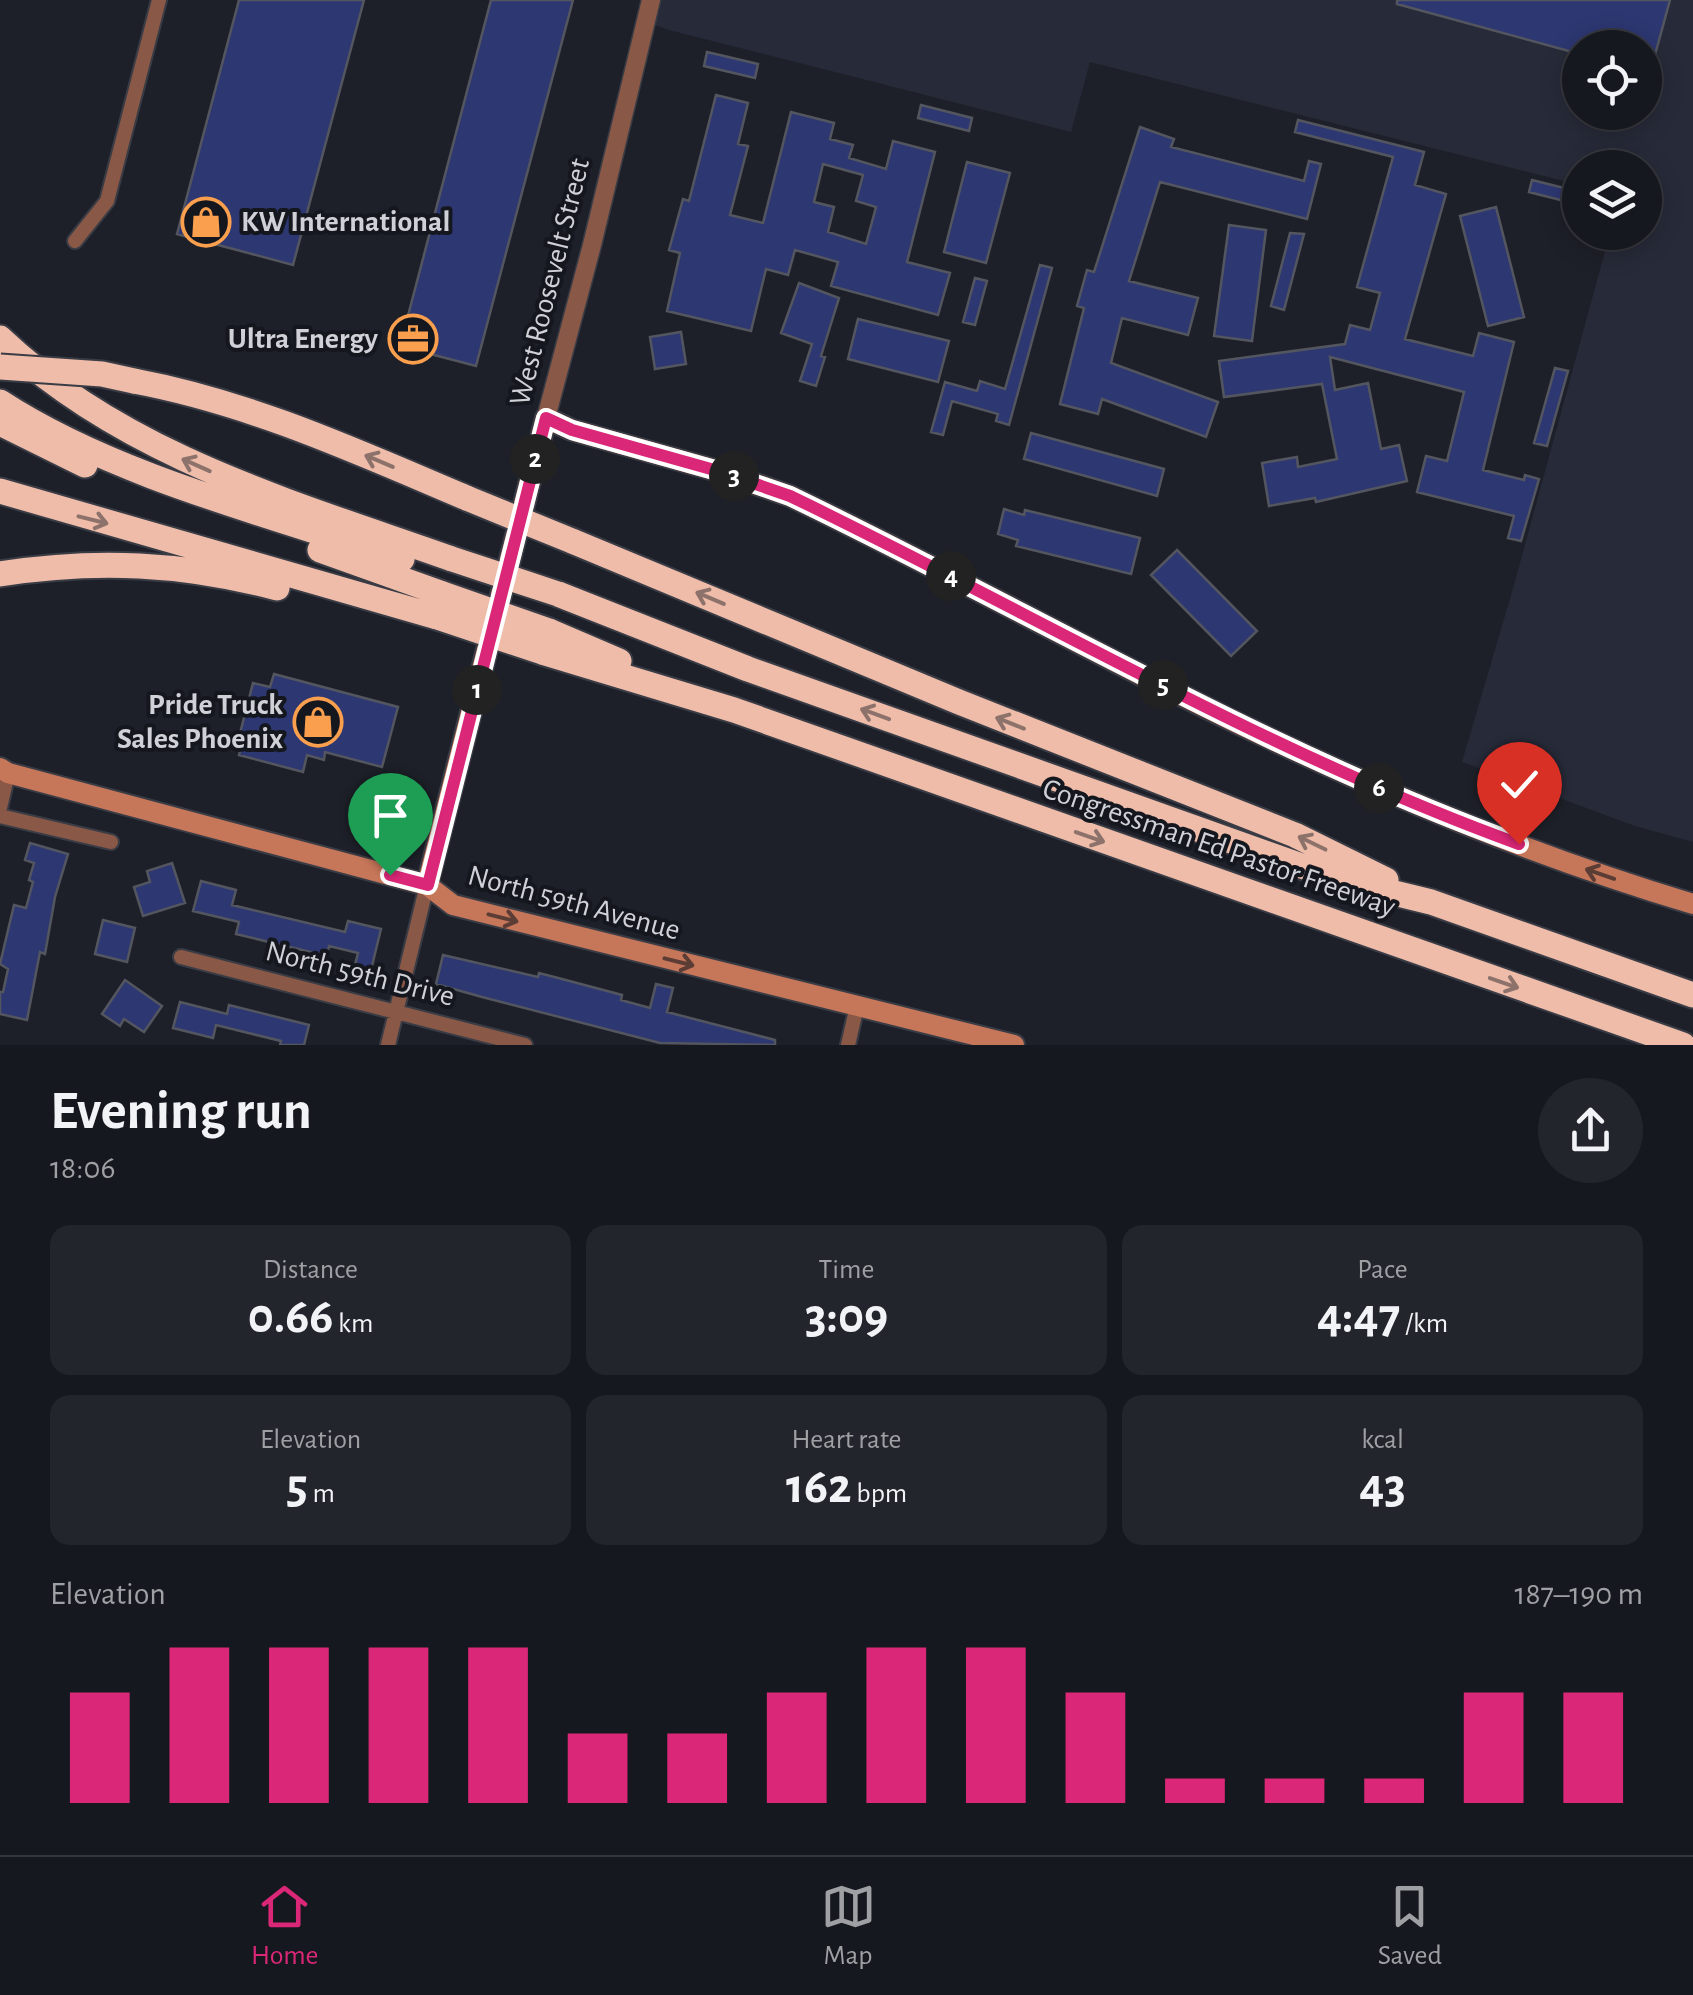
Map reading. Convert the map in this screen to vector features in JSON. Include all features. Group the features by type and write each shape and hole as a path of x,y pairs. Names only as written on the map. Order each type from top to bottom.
{"highway":[{"path":"0,338 48,380 99,414 185,460 241,484 443,596"},
{"path":"0,367 69,370 134,381 180,390 269,417 959,702 1294,834 1431,902"},
{"path":"0,402 62,436 154,476 443,596 548,630 734,710"},
{"path":"0,423 50,450 142,489 548,630 734,710"},
{"path":"0,492 443,596 548,630"},
{"path":"0,574 74,566 176,566 257,582 443,596"},
{"name":"Congressman Ed Pastor Freeway","path":"548,630 748,669 1342,880 1431,902 1693,995"},
{"name":"Congressman Ed Pastor Freeway","path":"734,710 1682,1045"}],"main road":[{"name":"West Roosevelt Street","path":"428,885 546,418"},
{"path":"546,418 572,430 718,471 790,496 1228,718 1378,788 1482,831 1693,904"},
{"name":"North 59th Avenue","path":"3,771 428,885 453,905 1014,1045"}],"street":[{"path":"75,242 107,202 160,0"},
{"name":"West Roosevelt Street","path":"546,418 651,0"},
{"path":"0,808 3,771"},
{"path":"0,816 112,842"},
{"name":"West Roosevelt Street","path":"388,1045 428,885"},
{"name":"North 59th Drive","path":"181,957 525,1045"},
{"path":"848,1045 857,1006"}],"shaded area":[{"path":"662,0 1693,0 1693,842 1635,826 1462,762 1605,250 1662,250 1662,150 1562,150 1562,180 1090,62 1071,132 655,25"}],"building":[{"path":"239,0 364,0 293,265 177,234"},
{"path":"491,0 573,0 476,366 400,346"},
{"path":"1397,0 1670,0 1662,30 1562,30 1562,49 1397,4"},
{"path":"707,52 758,64 755,78 704,66"},
{"path":"716,95 748,103 738,144 748,146 730,215 763,223 791,112 834,123 830,139 853,145 849,158 886,169 893,141 935,152 907,262 950,273 938,315 831,286 838,262 795,250 788,275 766,269 751,331 667,311 680,253 669,250 683,199 689,201","holes":["823,164 863,175 856,201 876,207 866,244 828,232 834,207 814,202"]},
{"path":"921,105 972,118 969,131 918,118"},
{"path":"1298,120 1424,152 1415,185 1446,194 1405,339 1473,356 1479,333 1514,342 1483,470 1524,480 1525,475 1539,479 1521,541 1508,538 1514,516 1417,492 1426,456 1447,461 1464,392 1330,357 1335,390 1368,383 1381,449 1399,445 1407,481 1316,502 1315,498 1269,506 1262,463 1297,457 1298,467 1337,459 1322,384 1224,397 1219,361 1345,344 1350,325 1370,330 1380,293 1357,287 1393,157 1295,132"},
{"path":"1140,127 1174,139 1171,147 1304,181 1309,161 1321,164 1307,219 1160,182 1129,281 1198,298 1188,335 1122,318 1111,363 1218,402 1206,437 1102,399 1098,414 1060,404 1084,308 1077,306 1087,270 1094,272"},
{"path":"967,162 1010,173 986,263 944,252"},
{"path":"1532,180 1562,188 1562,200 1529,192"},
{"path":"1496,207 1524,317 1488,326 1460,216"},
{"path":"1229,225 1266,230 1252,341 1214,336"},
{"path":"1290,233 1304,234 1284,310 1271,306"},
{"path":"1040,265 1052,268 1009,425 996,421 998,414 952,401 943,435 931,432 945,382 977,391 980,381 1005,389"},
{"path":"975,278 987,281 975,325 963,322"},
{"path":"799,283 839,298 816,386 800,381 812,344 781,333"},
{"path":"858,319 949,341 938,382 848,359"},
{"path":"681,332 686,364 655,369 650,337"},
{"path":"1555,368 1568,371 1547,446 1534,443"},
{"path":"1031,433 1164,469 1157,496 1024,459"},
{"path":"1004,509 1024,515 1025,510 1140,538 1131,574 1016,546 1018,540 998,534"},
{"path":"1177,550 1257,631 1231,656 1151,575"},
{"name":"Pride Truck Sales Phoenix","path":"274,674 398,707 382,767 325,752 324,760 307,755 303,772 239,755 244,738 239,737 253,683 270,687"},
{"path":"30,843 68,854 55,897 45,954 40,952 27,1020 0,1014 0,992 8,969 0,964 14,905 26,908 33,882 29,880 34,863 25,860"},
{"path":"172,863 185,903 143,916 134,887 150,882 147,871"},
{"path":"201,881 236,890 232,905 345,932 348,921 381,929 371,970 355,965 358,953 329,946 327,956 236,934 239,922 193,911"},
{"path":"103,920 135,928 127,962 95,954"},
{"path":"443,955 538,977 539,973 622,995 621,1000 650,1008 656,984 673,988 667,1012 775,1040 775,1045 660,1043 482,997 436,984"},
{"path":"125,980 162,1006 144,1032 124,1019 120,1026 102,1014"},
{"path":"180,1002 227,1014 229,1005 309,1025 304,1045 280,1045 281,1041 216,1025 213,1038 173,1028"}],"place":[{"name":"KW International","path":"206,222"},
{"name":"Ultra Energy","path":"413,339"},
{"name":"Pride Truck Sales Phoenix","path":"318,722"}],"route":[{"path":"390,875 428,885 546,418 572,430 718,471 790,496 1228,718 1378,788 1519,844"}]}
